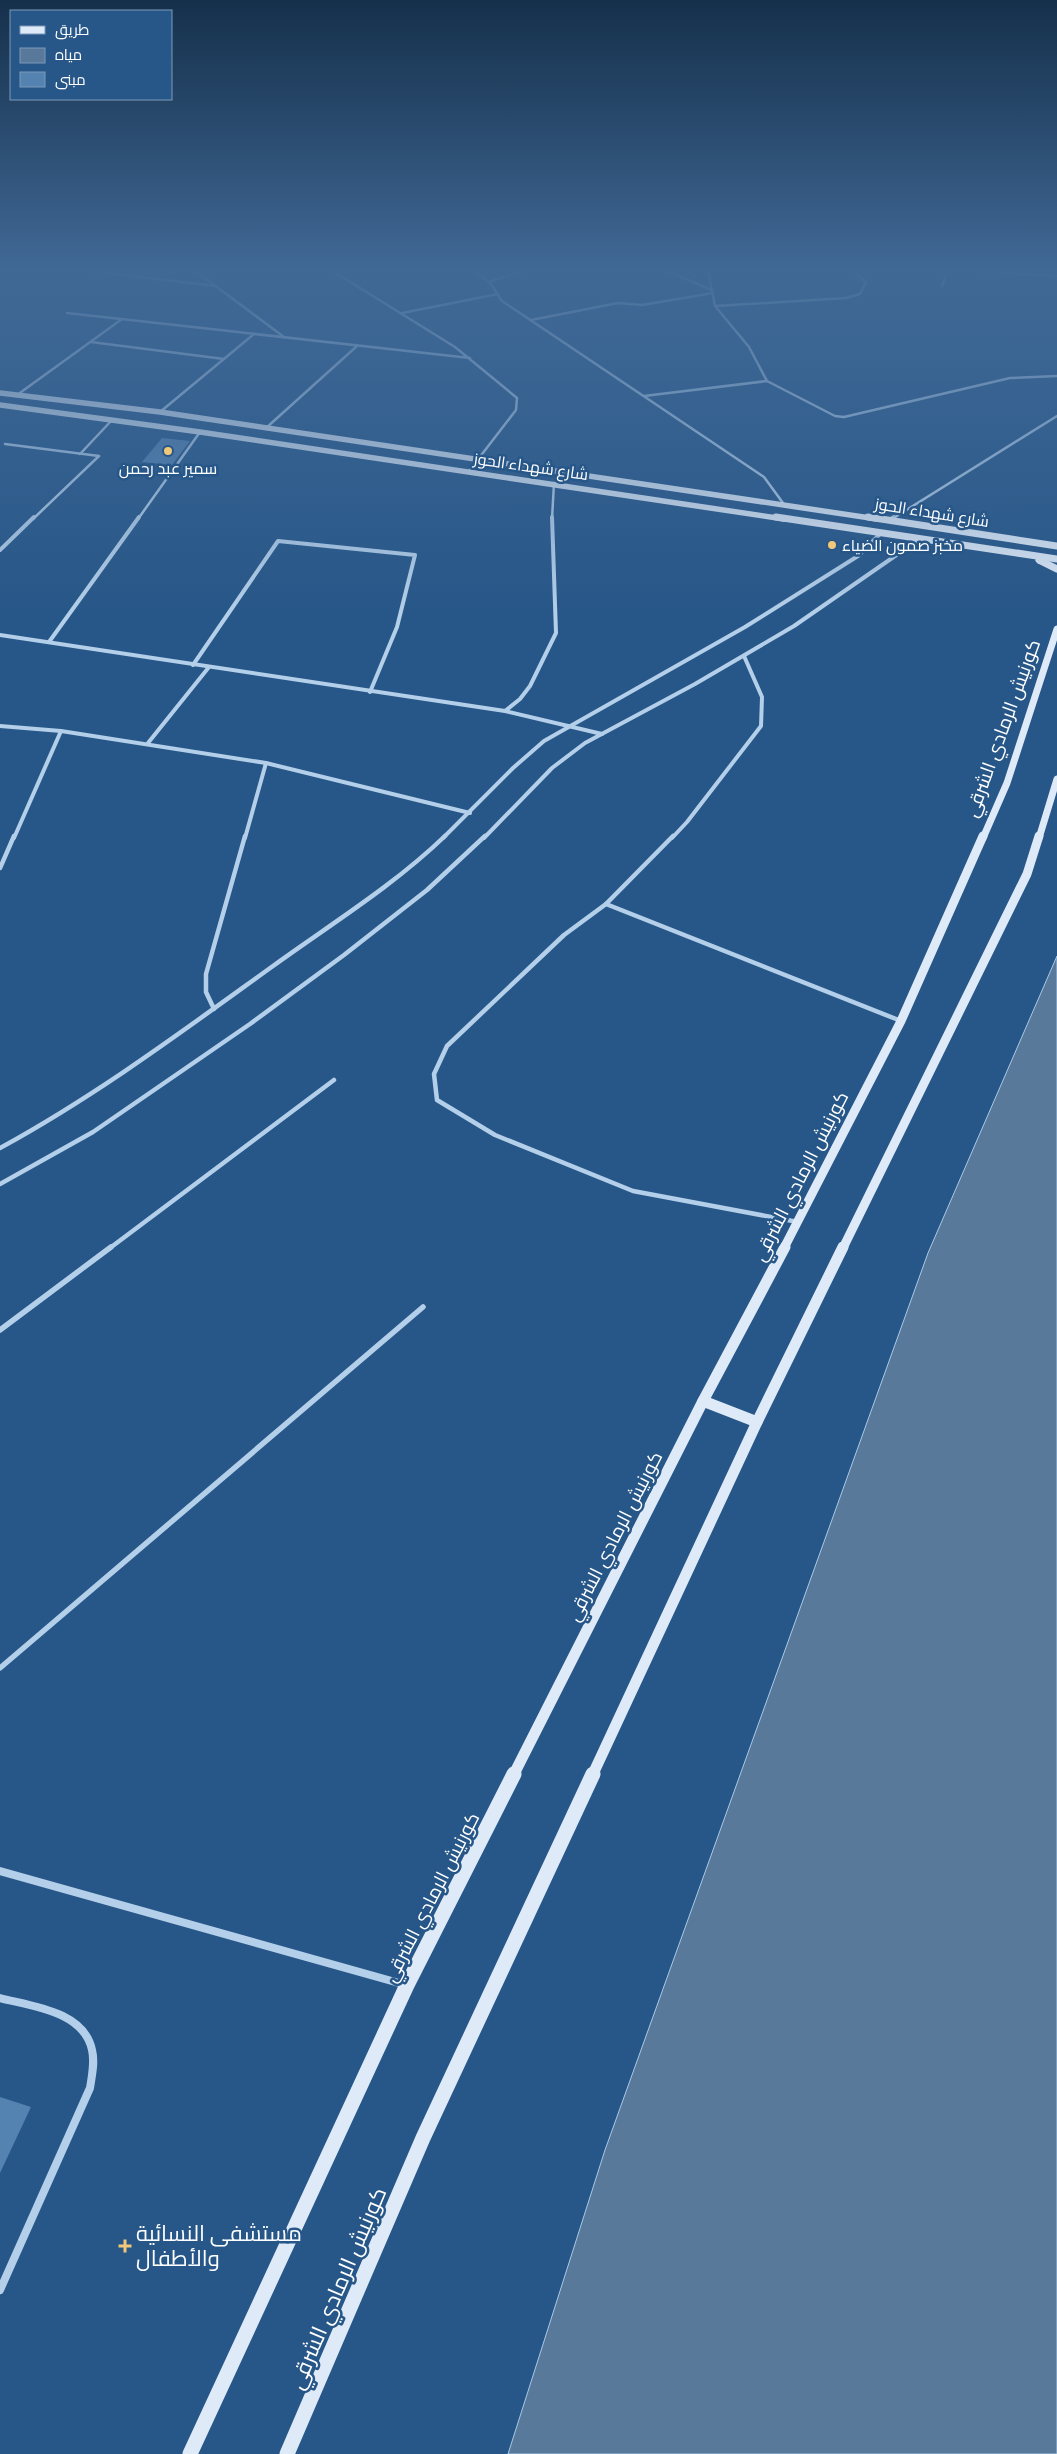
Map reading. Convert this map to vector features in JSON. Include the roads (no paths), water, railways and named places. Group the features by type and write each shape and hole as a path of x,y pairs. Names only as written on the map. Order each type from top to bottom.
{"main road":[{"name":"شارع شهداء الحوز","path":"0,393 160,412 478,458 891,519 1057,546"},
{"name":"شارع شهداء الحوز","path":"0,405 554,483 1057,559"},
{"path":"1025,540 1057,541"},
{"path":"1019,554 1042,561 1057,569"},
{"name":"كورنيش الرمادي الشرقي","path":"190,2454 407,1985 703,1401 798,1222 901,1021 1007,783 1057,629"},
{"name":"كورنيش الرمادي الشرقي","path":"287,2454 424,2138 757,1422 1026,874 1057,779"},
{"path":"703,1401 757,1422"}],"street":[{"path":"17,395 32,385"},
{"path":"160,412 193,385"},
{"path":"266,428 314,385"},
{"path":"469,471 516,410 517,398 501,385"},
{"path":"627,385 764,477 783,503"},
{"path":"644,396 738,385"},
{"path":"774,385 835,416 844,417 982,385"},
{"path":"891,519 1057,416"},
{"path":"80,454 112,420"},
{"path":"49,642 200,432"},
{"path":"0,550 99,456 4,444"},
{"path":"505,712 526,692 556,633 552,524 554,483"},
{"path":"0,1148 65,1112 214,1009 396,877 425,854 470,813 533,749 570,725 745,627 858,556 882,532"},
{"path":"0,1184 93,1132 250,1024 344,955 427,890 466,856 552,768 602,734 744,656 832,601 922,538"},
{"path":"193,665 278,541 414,554 396,627 370,692"},
{"path":"0,635 505,712 570,725 602,734"},
{"path":"744,656 762,697 761,726 687,822 606,904 564,935 448,1046 434,1074 437,1100 495,1135 633,1192 798,1222"},
{"path":"148,743 209,667"},
{"path":"0,726 61,731 148,743 266,763 470,813"},
{"path":"0,868 2,857 61,731"},
{"path":"214,1009 206,992 206,974 266,763"},
{"path":"606,904 901,1021"},
{"path":"0,1330 334,1080"},
{"path":"0,1668 423,1306"},
{"path":"0,1871 407,1985"},
{"path":"0,1998 69,2017 83,2029 90,2042 93,2065 90,2088 0,2290"}],"water":[{"path":"1057,956 1057,2454 508,2454 605,2150 928,1253"}],"place":[{"name":"سمير عبد رحمن","path":"168,451"},
{"name":"مخبز صمون الضياء","path":"832,545"},
{"name":"مستشفى النسائية والأطفال","path":"125,2246"}]}
